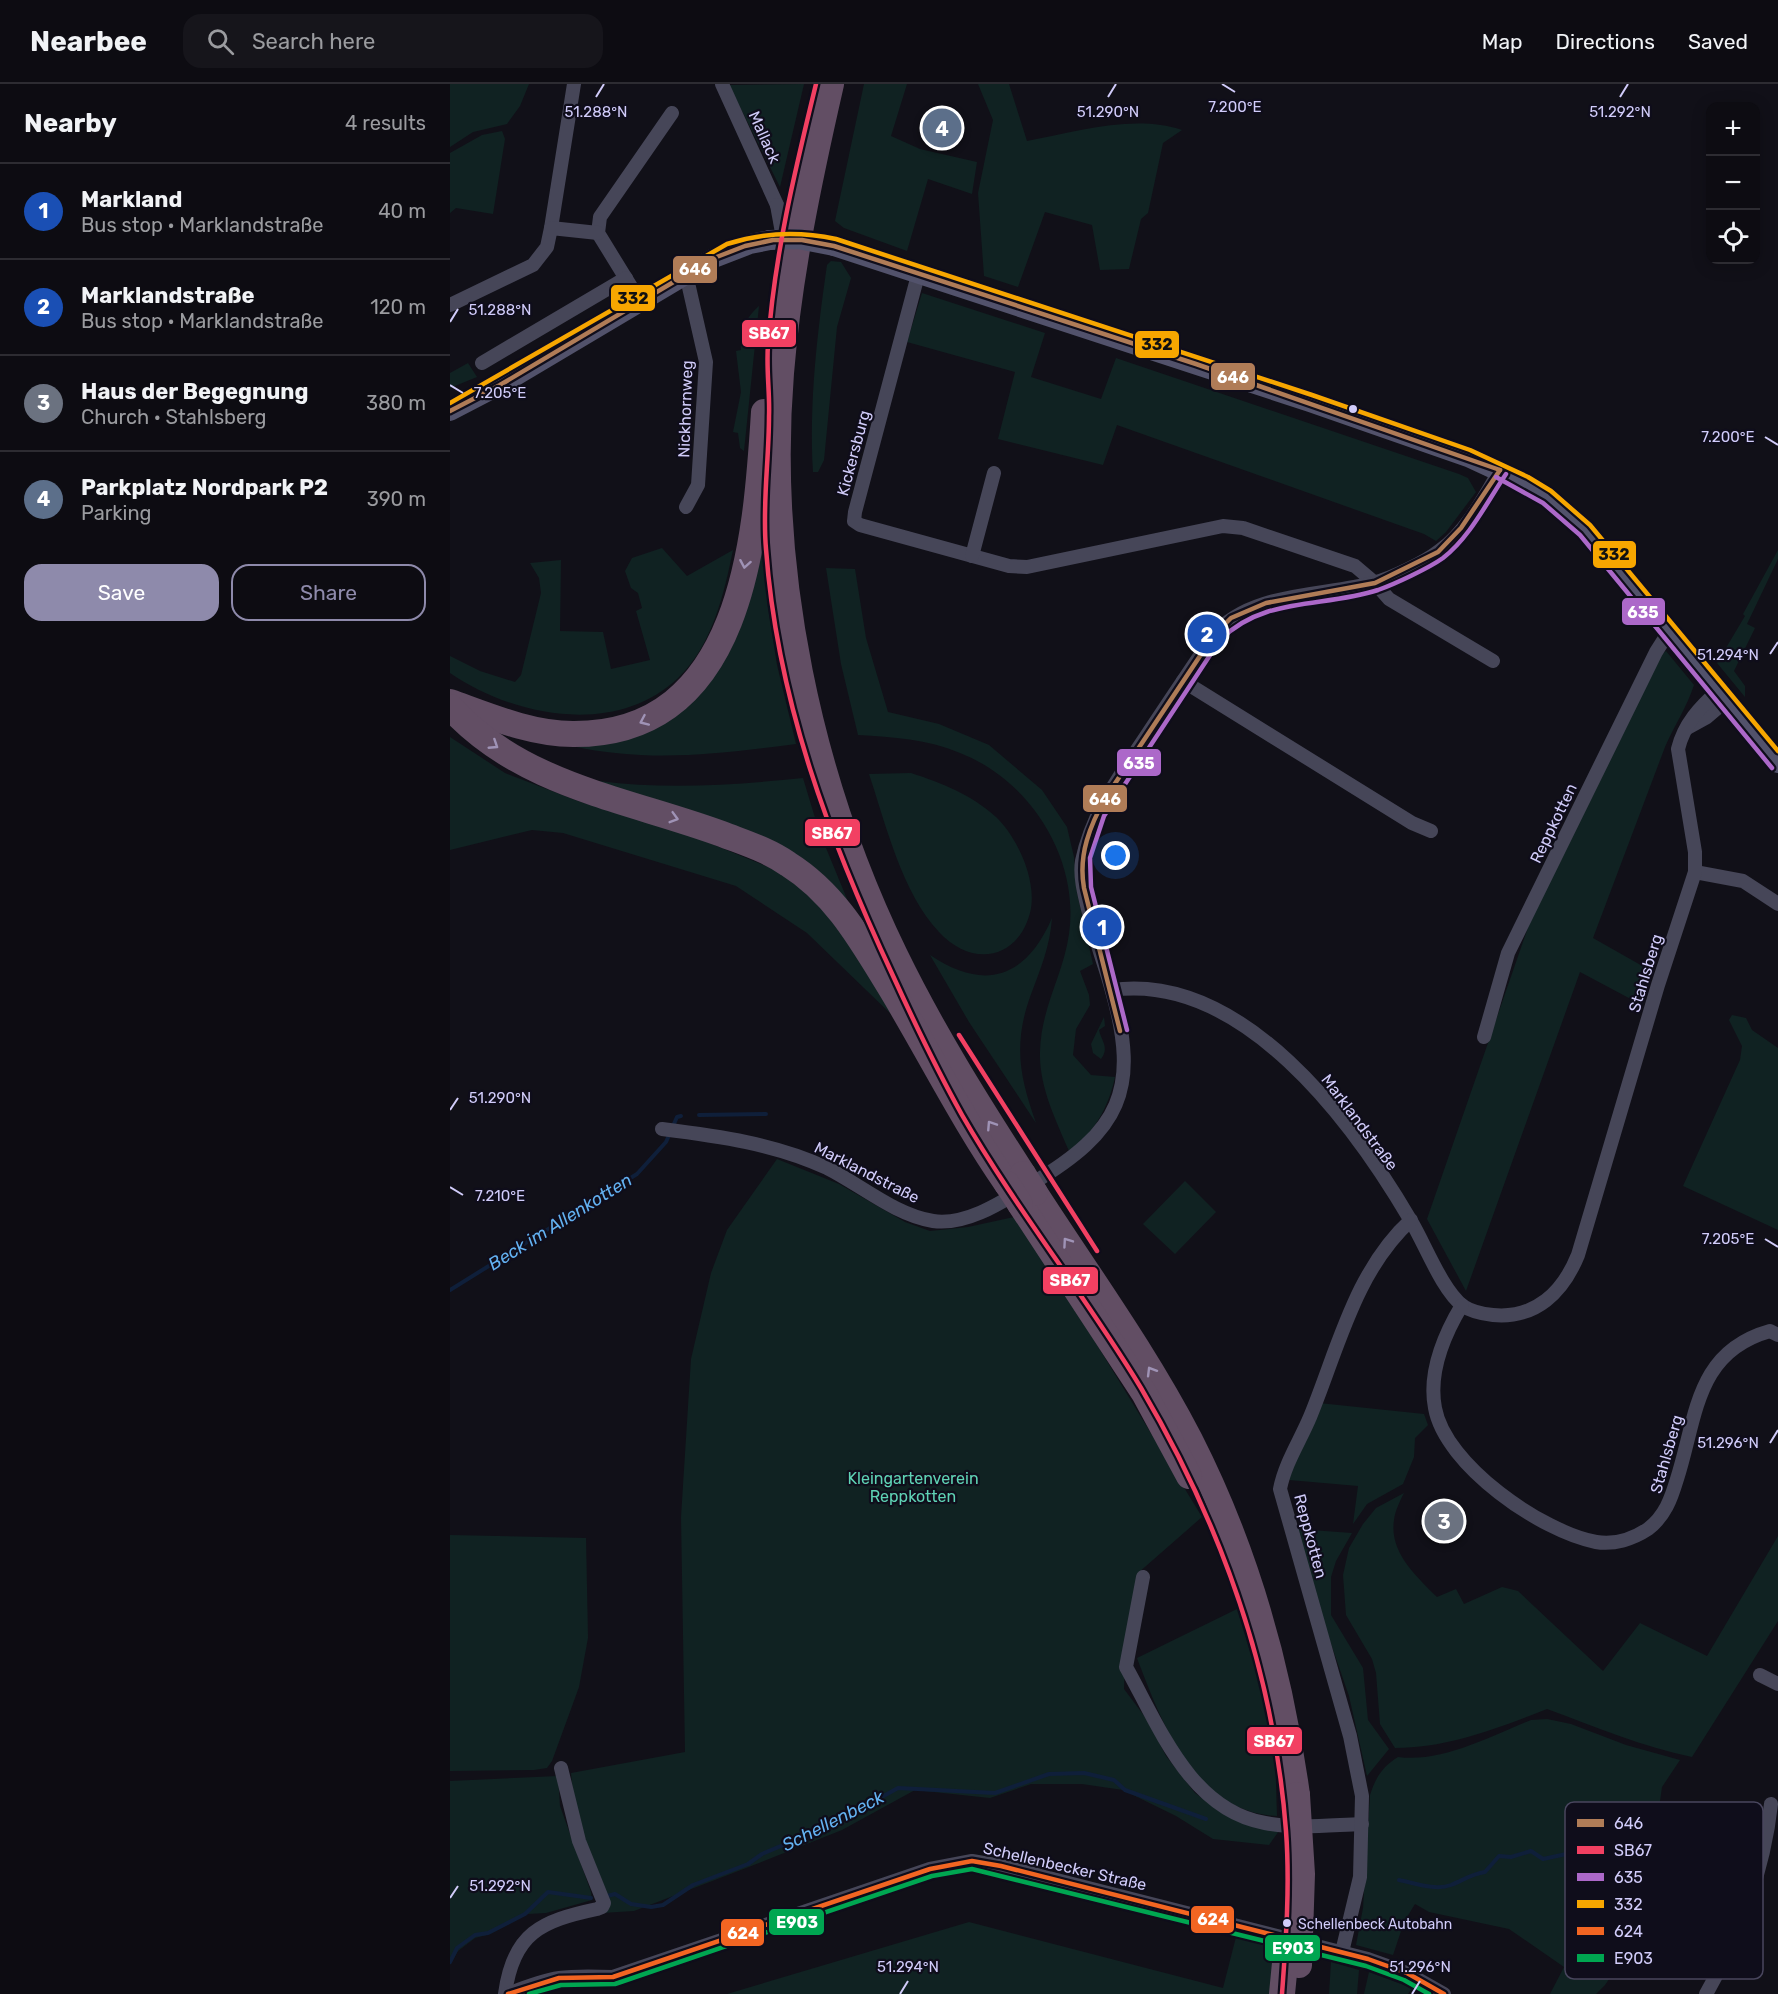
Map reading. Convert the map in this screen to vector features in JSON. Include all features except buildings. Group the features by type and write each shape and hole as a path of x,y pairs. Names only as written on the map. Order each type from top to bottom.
{"highway":[{"path":"450,702 528,728 573,734 605,733 637,724 663,712 692,686 711,662 722,641 741,590 752,522 768,339 789,199 816,84"},
{"path":"802,714 782,536 778,468 780,390 785,327 801,224 831,84"},
{"path":"766,381 770,418 765,531 776,632 854,895 921,1040"},
{"path":"450,707 489,743 542,774 620,803 694,824 763,849 789,864 813,882 844,916 921,1040 977,1141 1021,1189"},
{"path":"825,796 895,956 1021,1189 1144,1393 1204,1503 1233,1575 1259,1658 1290,1794 1288,1889 1292,1964 1297,1994"},
{"path":"1282,1994 1292,1964"}],"main road":[{"path":"450,411 500,385 686,274 730,251 777,239 834,246 1310,402 1500,470 1547,497 1585,530 1778,763"}],"street":[{"path":"450,305 533,265 547,247 574,84"},
{"name":"Mallack","path":"722,84 777,205 777,239"},
{"path":"640,303 598,233 600,218 672,113"},
{"path":"551,228 598,233"},
{"name":"Nickhornweg","path":"686,274 706,362 698,485 686,507"},
{"name":"Kickersburg","path":"918,274 855,512 855,521 860,525 1009,566 1027,567 1223,526 1243,528 1355,566 1375,583"},
{"path":"482,363 626,278"},
{"name":"Marklandstraße","path":"665,1129 777,1148 827,1168 918,1216 935,1221 965,1218 986,1209 1039,1179 1099,1134 1114,1110 1123,1084 1125,1059 1112,990 1095,936 1083,886 1082,865 1086,844 1102,803 1214,635 1231,618 1266,603 1375,583 1438,552 1449,543 1485,496 1500,470"},
{"path":"972,556 994,473"},
{"path":"1375,583 1389,599 1493,661"},
{"name":"Reppkotten","path":"1485,1037 1508,953 1656,652 1670,630"},
{"path":"1183,681 1412,823 1431,831"},
{"name":"Stahlsberg","path":"1723,695 1707,717 1687,728 1681,735 1678,749 1695,852 1695,872 1658,985 1586,1230 1571,1271 1551,1298 1541,1305 1516,1315 1488,1315 1474,1312 1462,1305 1447,1333 1434,1378 1435,1408 1444,1433 1453,1447 1485,1480 1526,1511 1556,1527 1597,1542 1631,1538 1662,1516 1674,1491 1697,1404 1711,1372 1724,1356 1742,1342 1770,1331 1778,1335"},
{"path":"1695,872 1743,881 1778,904"},
{"name":"Marklandstraße","path":"1112,990 1138,987 1192,1000 1221,1012 1274,1047 1326,1099 1411,1220"},
{"path":"1411,1220 1451,1292 1462,1305"},
{"name":"Reppkotten","path":"1362,1824 1360,1780 1339,1693 1280,1489 1283,1473 1303,1436 1365,1278 1393,1236 1411,1220"},
{"path":"1143,1577 1126,1667 1186,1771 1208,1796 1237,1814 1263,1823 1362,1824 1360,1877 1342,1952"},
{"path":"1760,1675 1778,1684"},
{"name":"Schellenbecker Straße","path":"561,1768 579,1840 604,1903 597,1909 546,1923 527,1937 507,1973 506,1994 548,1978 567,1975 613,1977 930,1869 972,1861 1062,1880 1342,1952 1407,1972 1444,1994"},
{"path":"1763,1846 1769,1825 1771,1804"},
{"path":"1706,1994 1714,1979"}],"green space":[{"path":"450,84 529,84 520,106 507,124 473,132 450,147"},
{"path":"804,84 780,187 729,85"},
{"path":"864,84 907,84 891,136 920,149 977,162 972,194 928,179 907,251 844,228 835,221"},
{"path":"978,84 1009,84 1027,141 1085,129 1125,124 1163,126 1182,130 1163,143 1148,213 1141,219 1129,269 1100,270 1092,225 1045,212 1018,287 984,276 978,193 993,120"},
{"path":"502,131 505,139 493,214 456,208 450,213 450,153 482,135"},
{"path":"831,261 841,262 851,278 837,327 824,460 818,472 813,472 812,420 815,368 827,265"},
{"path":"922,293 1045,333 1031,377 1101,399 1116,358 1459,474 1468,478 1476,492 1446,532 1436,541 1424,534 1117,425 1103,465 998,439 1015,372 907,342"},
{"path":"759,306 744,451 740,448 738,433 733,432 741,392 736,351 741,350 742,331 746,321"},
{"path":"468,363 477,377 450,388 450,373"},
{"path":"761,513 768,607 777,665 796,744 684,755 629,754 572,746 686,703"},
{"path":"662,548 687,576 733,550 721,601 700,651 678,678 653,697 625,708 595,714 565,714 504,701 450,673 450,656 480,671 515,682 521,675 541,593 539,578 530,563 561,560 560,631 603,632 611,669 650,660 636,611 642,608 638,593 631,588 625,571 632,558"},
{"path":"1778,550 1778,559 1747,624 1755,628 1734,671 1745,686 1745,697 1717,663 1745,616 1743,614"},
{"path":"826,568 855,569 866,638 888,712 939,724 989,745 1042,790 1067,827 1074,857 1077,893 1093,964 1080,971 1089,995 1090,1005 1076,1029 1073,1055 1091,1075 1115,1077 1109,1098 1093,1128 1069,1151 1049,1103 1040,1065 1044,1020 1069,934 1070,906 1066,878 1058,851 1045,826 1028,802 1008,782 985,765 948,748 897,738 858,735 841,664"},
{"path":"1666,651 1694,685 1665,747 1593,938 1653,972 1642,1005 1580,972 1466,1291 1427,1219 1533,913 1660,656"},
{"path":"450,737 505,773 578,801 697,838 778,871 812,896 855,940 893,1016 807,933 736,886 563,833 532,830 450,850"},
{"path":"911,773 977,802 996,817 1019,848 1029,875 1032,901 1024,929 1015,941 1004,949 992,954 965,951 939,932 915,898 896,858 869,774"},
{"path":"803,778 819,831 854,916 833,894 599,781 701,786"},
{"path":"1052,918 1047,949 1025,1014 1020,1046 1026,1091 1036,1123 969,1022 930,955 969,973 986,975 1002,973 1016,966 1030,954 1042,938"},
{"path":"1732,1015 1746,1018 1752,1030 1778,1048 1778,1230 1683,1186 1740,1060 1742,1046 1729,1020"},
{"path":"1104,1017 1105,1026 1099,1030 1105,1048 1101,1059 1093,1053 1091,1044"},
{"name":"Kleingartenverein Reppkotten","path":"777,1159 839,1184 905,1222 930,1231 968,1227 1014,1217 1080,1317 1202,1517 1138,1573 1125,1656 1124,1689 1148,1721 1166,1756 1195,1793 1210,1804 1279,1831 1269,1845 1213,1839 1176,1816 1123,1790 1082,1784 1031,1784 990,1798 915,1790 842,1830 759,1863 634,1911 602,1913 574,1807 571,1773 685,1752 681,1517 691,1359 711,1273 727,1230"},
{"path":"1185,1181 1216,1212 1175,1254 1143,1224"},
{"path":"1319,1403 1424,1414 1428,1425 1415,1438 1414,1457 1403,1484 1367,1504 1353,1524 1358,1486 1289,1480 1291,1467"},
{"path":"1404,1493 1395,1517 1396,1543 1406,1563 1437,1597 1456,1589 1464,1604 1502,1587 1518,1591 1603,1671 1640,1623 1707,1656 1778,1536 1778,1621 1692,1757 1638,1742 1547,1709 1473,1736 1434,1745 1395,1748 1380,1724 1376,1673 1372,1659 1346,1615 1343,1575 1349,1548 1363,1524 1376,1508"},
{"path":"1297,1529 1352,1533 1336,1561 1331,1577 1331,1615 1363,1668 1368,1720 1389,1749 1367,1776 1349,1696 1319,1609"},
{"path":"450,1535 586,1538 588,1638 579,1687 552,1761 547,1768 450,1771"},
{"path":"1237,1609 1259,1680 1275,1752 1277,1816 1248,1811 1224,1799 1203,1782 1171,1736 1137,1658"},
{"path":"1547,1719 1571,1724 1626,1745 1680,1760 1662,1787 1660,1802 1565,1802 1565,1979 1609,1979 1605,1985 1596,1994 1550,1994 1564,1967 1509,1929 1429,1912 1415,1904 1404,1922 1393,1955 1356,1945 1363,1908 1370,1795 1377,1778 1384,1769 1398,1757 1415,1758 1449,1752 1531,1720"},
{"path":"558,1776 560,1806 592,1900 546,1913 528,1914 490,1934 475,1938 458,1951 450,1965 450,1781"},
{"path":"969,1922 1223,1988 1236,1937 1279,1948 1277,1994 727,1994"},
{"path":"1331,1962 1359,1970 1357,1994 1329,1994"},
{"path":"1369,1972 1412,1988 1408,1994 1364,1994"}],"waterway":[{"name":"Beck im Allenkotten","path":"699,1115 766,1114"},
{"name":"Beck im Allenkotten","path":"673,1126 677,1117 681,1116"},
{"name":"Beck im Allenkotten","path":"450,1290 637,1174 666,1142 670,1133"},
{"name":"Schellenbeck","path":"607,1896 615,1894 631,1904 651,1907 663,1905 693,1885 748,1864 762,1854 831,1825 898,1788 995,1793 1049,1774 1084,1773 1114,1780 1125,1790 1206,1819"},
{"name":"Schellenbeck","path":"1399,1880 1425,1886 1445,1887 1485,1872 1499,1856 1511,1857 1531,1851 1543,1859 1565,1854"},
{"name":"Schellenbeck","path":"450,1962 457,1948 475,1935 488,1933 525,1914 548,1892 591,1898"}],"transit line":[{"name":"SB67","path":"816,84 780,246 768,354 769,433 765,516 766,549 772,605 794,715 828,822 849,875 935,1064 983,1150 1141,1388 1196,1492 1219,1546 1256,1657 1270,1714 1280,1772 1288,1872 1282,1994"},
{"name":"332","path":"450,403 727,244 754,237 781,234 836,239 1312,395 1470,450 1528,477 1551,491 1590,525 1778,751"},
{"name":"646","path":"450,411 500,385 714,258 745,246 773,240 802,240 834,246 1196,364 1500,470"},
{"name":"646","path":"1120,1031 1084,888 1084,852 1095,818 1106,797 1214,635 1231,618 1266,603 1375,583 1438,552 1461,528 1500,470"},
{"name":"635","path":"1127,1030 1091,887 1090,858 1104,816 1220,640 1237,626 1256,616 1295,605 1357,596 1378,590 1437,562 1453,550 1470,530 1506,474"},
{"name":"635","path":"1496,477 1543,503 1580,535 1772,768"},
{"name":"SB67","path":"959,1035 1097,1251"},
{"name":"624","path":"508,1994 559,1978 613,1977 930,1869 972,1861 1001,1866 1368,1959 1407,1973 1444,1994"},
{"name":"E903","path":"529,1994 561,1985 615,1984 932,1876 972,1869 1366,1966 1404,1980 1429,1994"}],"place":[{"name":"Parkplatz Nordpark P2","path":"942,128"},
{"name":"Marklandstraße","path":"1207,634"},
{"name":"Markland","path":"1102,927"},
{"name":"Haus der Begegnung","path":"1444,1521"},
{"name":"Schellenbeck Autobahn","path":"1287,1923"}]}
